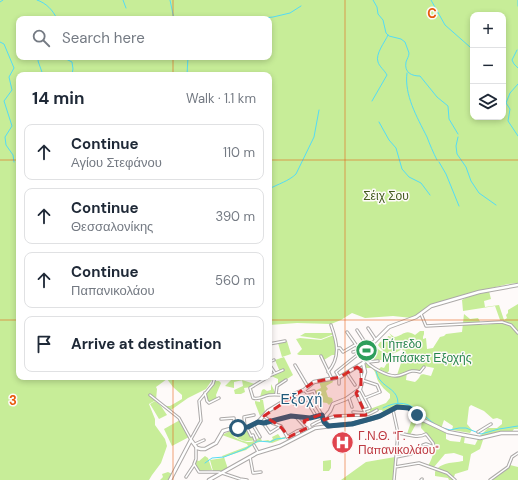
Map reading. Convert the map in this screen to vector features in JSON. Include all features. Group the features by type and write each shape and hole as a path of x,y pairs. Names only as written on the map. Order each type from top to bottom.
{"street":[{"path":"339,384 339,378 336,372 368,347 389,327 421,314 425,309 431,306 480,292 518,284"},
{"path":"421,314 426,326 502,322 511,325 518,333"},
{"path":"328,372 334,364 337,354 336,337 331,325"},
{"path":"368,328 376,340"},
{"path":"357,330 368,347"},
{"path":"347,332 365,362 380,371 393,376 412,370 420,372 424,367"},
{"path":"272,343 286,341"},
{"path":"337,354 355,345"},
{"path":"337,348 340,348 343,352"},
{"path":"353,352 357,351 359,353"},
{"path":"321,356 332,379"},
{"path":"196,453 201,449 216,443 223,431 246,428 258,422 268,411 290,396 304,390 316,381 339,378 365,362 378,361"},
{"path":"323,419 330,411 333,404 349,398 360,389 365,372 365,362"},
{"path":"296,365 308,387"},
{"path":"357,367 361,370 362,380"},
{"path":"272,368 275,373"},
{"path":"272,375 283,370"},
{"path":"347,373 355,385"},
{"path":"170,480 200,422 201,418 199,403 214,380"},
{"path":"263,380 250,388 254,399 276,395 290,396"},
{"path":"276,395 277,386 286,380"},
{"path":"362,380 377,385 380,392 365,398"},
{"path":"360,389 370,408 364,410"},
{"path":"290,396 294,404 316,397 314,392 307,393 304,390"},
{"path":"356,392 365,414"},
{"path":"205,393 209,403 219,398"},
{"path":"150,395 180,419 195,446 196,453 194,465 186,477"},
{"path":"349,398 352,407"},
{"path":"316,416 311,407 316,405 322,415 324,415 323,419 328,426"},
{"path":"264,416 269,421 280,426 288,437 297,431 318,427 352,424 381,415 392,408 399,407 409,408 421,419 445,432 477,438 485,438 501,433 518,433"},
{"path":"392,408 398,433 395,480"},
{"path":"312,425 332,416 365,414 377,410"},
{"path":"353,412 365,414"},
{"path":"254,415 244,417 246,428 251,436 253,435 255,440"},
{"path":"258,422 264,423 291,416 310,418 322,415"},
{"path":"296,417 307,430"},
{"path":"221,419 234,418 234,429"},
{"path":"264,423 270,433 280,426"},
{"path":"478,432 491,424"},
{"path":"253,425 260,437"},
{"path":"209,480 258,453 280,446 307,430"},
{"path":"398,433 417,436 423,436 426,434 433,443 434,448 426,444 423,446"},
{"path":"195,446 204,440"},
{"path":"254,445 258,453"},
{"path":"195,446 201,449"},
{"path":"396,457 411,454 412,449"},
{"path":"490,480 508,467 512,458 518,453"},
{"path":"250,457 253,473 261,472"},
{"path":"395,467 419,463 447,473 455,480"},
{"path":"194,465 199,472 211,471 247,480"}],"highlighted area":[{"path":"357,367 361,370 361,386 356,393 366,415 334,416 324,420 322,414 304,421 307,428 289,437 280,426 264,416 266,413 314,382 340,377"}],"green space":[{"name":"Σέιχ Σου","path":"0,0 518,0 518,283 475,292 428,306 412,318 393,316 365,318 352,313 331,324 297,323 272,325 272,72 16,72 16,380 166,380 156,387 156,400 149,404 155,419 155,425 165,439 167,446 161,463 149,480 0,480"},
{"path":"489,291 491,299 484,301 485,307 499,305 504,320 507,318 506,315 508,310 518,304 518,429 514,429 512,432 479,437 488,428 497,428 502,424 502,420 497,418 493,419 484,411 471,405 469,407 467,424 472,430 470,433 452,430 453,426 444,420 441,429 419,415 413,408 405,405 394,407 383,412 382,410 379,410 366,415 370,409 386,403 390,398 390,394 379,383 372,368 366,368 365,364 366,363 385,374 397,375 404,354 402,349 392,354 386,353 378,345 380,342 387,340 388,336 392,337 389,333 394,337 406,332 415,335 420,331 424,331 423,339 426,338 427,349 433,348 440,337 446,334 462,332 464,314 470,319 478,318 482,325 503,323 503,320 500,320 495,306 463,311 462,300 467,297","holes":["424,366 434,368 431,376 422,374 415,382 406,380 407,372 412,370 420,370"]},
{"path":"305,333 334,334 321,339 300,336"},
{"path":"334,335 337,355 332,355 324,360 321,355 297,354 302,349 296,339 321,340"},
{"path":"287,341 291,354 282,357 278,343"},
{"path":"374,347 389,355 389,371 387,373 379,369 381,367 384,368 387,363 381,360 374,360 373,358"},
{"path":"284,357 293,375 278,385 278,379 272,376 280,372 275,360"},
{"name":"Σέιχ Σου","path":"168,380 212,380 206,389 188,398 171,410 162,405 170,406 182,399 182,395"},
{"path":"231,380 243,380 234,382 234,388 225,386"},
{"path":"242,380 255,384 251,387 244,388 245,392 241,394 235,394 234,390 243,386"},
{"path":"332,380 333,382 326,386 328,389 326,391 328,397 332,398 333,401 329,405 327,403 320,402 315,391 321,388 319,381"},
{"path":"215,381 219,381 221,383 216,395 217,399 209,402 207,401 206,393"},
{"path":"271,384 276,394 269,394 260,397 262,390 271,390"},
{"path":"260,399 263,400 265,412 260,416 255,401 260,402"},
{"path":"155,401 161,406 167,415 159,419 150,404"},
{"path":"414,413 417,416 416,424 410,435 407,434"},
{"path":"180,420 189,437 172,446 164,429"},
{"path":"422,420 446,433 446,439 450,441 460,442 462,435 465,436 464,443 475,445 478,439 483,440 480,449 471,454 468,470 455,474 453,480 435,476 435,472 440,466 463,461 463,456 454,453 445,454 434,467 428,466 434,450 432,441 421,428"},
{"path":"247,429 250,437 253,436 255,440 241,440 236,436 233,430"},
{"path":"232,430 234,437 247,442 254,441 254,443 260,437 262,441 268,440 270,441 273,439 272,437 278,434 281,438 288,437 272,443 263,441 256,443 246,450 224,457 228,469 222,472 213,471 210,460 223,458 222,456 248,446 247,444 222,435"},
{"path":"205,456 208,458 212,470 199,471 195,462 196,460 199,461"},
{"path":"395,457 393,480 341,480 366,462"},
{"path":"331,460 331,468 329,471 323,471 323,461"},
{"path":"510,465 518,467 518,480 491,480"},
{"path":"168,472 172,474 169,480 160,480 163,477 162,474"}],"waterway":[{"path":"37,0 49,7 55,16"},
{"path":"123,0 126,8"},
{"path":"170,0 173,16"},
{"path":"373,0 377,7 378,14 383,20 386,33 389,36 401,39 405,42 409,53 406,62 407,71 414,75 420,76 437,97 448,106 449,119 458,134"},
{"path":"431,0 445,25 470,47"},
{"path":"518,0 518,6"},
{"path":"272,17 290,13 301,6"},
{"path":"372,101 387,75 377,59 388,35"},
{"path":"0,42 4,44 14,68 9,77 12,90 4,101 12,126 5,137 6,145 13,155 14,162"},
{"path":"517,50 512,60 518,68"},
{"path":"38,60 42,72"},
{"path":"68,60 72,62 72,72"},
{"path":"187,72 188,60"},
{"path":"407,73 407,89 409,98 437,160"},
{"path":"518,84 510,93 506,103 510,109 508,121 518,136"},
{"path":"272,188 287,181 296,174 314,137 319,110"},
{"path":"379,122 389,140 396,148 402,169 409,177 421,183 430,195"},
{"path":"458,137 456,146 457,154 466,167 471,181 479,193 496,205"},
{"path":"439,162 446,174 459,206"},
{"path":"376,371 379,379 394,392 398,399 398,403"},
{"path":"383,408 392,404 407,404 419,411 438,426"},
{"path":"443,428 450,430 466,428 481,434 518,426"},
{"path":"205,463 212,458 224,457 245,449 258,441 270,442 276,439 285,438"}],"place":[{"name":"Γήπεδο Μπάσκετ Εξοχής","path":"367,351"},
{"name":"Γ.Ν.Θ. \"Γ. Παπανικολάου\"","path":"343,443"}],"district":[{"name":"Εξοχή","path":"302,399"}],"route":[{"path":"238,428 245,428 258,422 264,423 292,416 303,416 310,418 324,415 324,422 328,426 352,424 378,417 392,408 397,407 409,408 417,415"}]}
